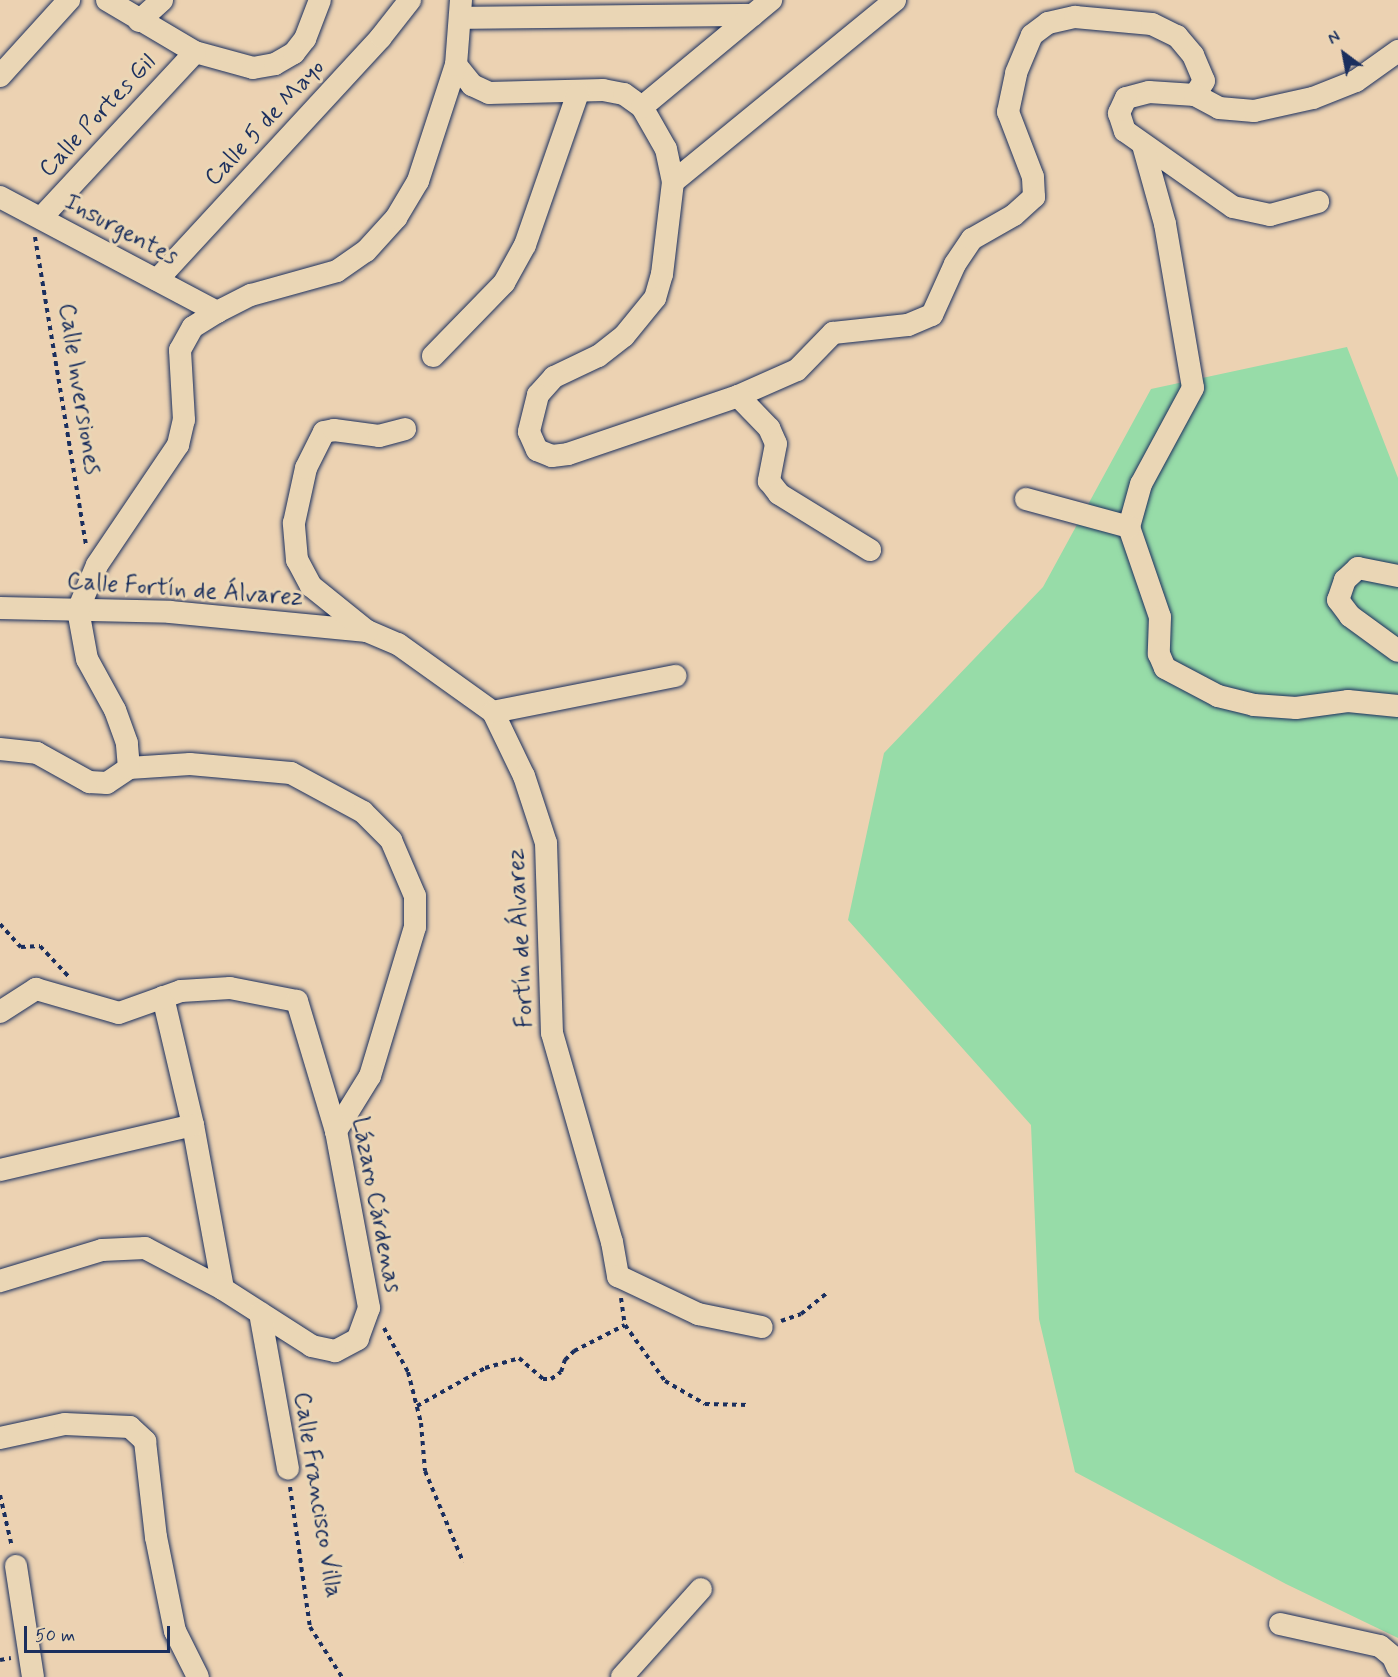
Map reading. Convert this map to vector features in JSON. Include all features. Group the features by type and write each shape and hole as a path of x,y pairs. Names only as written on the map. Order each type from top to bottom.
{"street":[{"path":"0,76 69,0"},
{"path":"107,0 139,21 195,52 253,68 275,64 294,53 305,39 320,0"},
{"path":"139,21 162,0"},
{"name":"Calle 5 de Mayo","path":"157,280 381,37 410,0"},
{"path":"642,107 771,0"},
{"path":"673,182 895,0"},
{"path":"129,768 128,743 115,710 87,659 78,610 97,566 178,445 184,420 180,350 193,327 251,295 337,271 366,251 396,218 418,181 456,65 460,9 753,15"},
{"path":"456,65 472,85 489,93 624,93 642,107 666,149 673,182 662,274 655,298 624,336 598,356 554,377 538,395 529,432 537,450 552,456 568,454 738,396 796,370 833,333 908,325 933,315 955,264 972,239 1014,215 1034,196 1027,158 1008,112 1016,73 1032,35 1048,22 1075,17 1152,24 1177,36 1193,55 1204,81 1194,94"},
{"path":"1318,202 1270,215 1233,207 1125,130 1119,113 1126,98 1149,92 1194,94 1219,108 1254,111 1313,98 1356,81 1398,51"},
{"name":"Calle Portes Gil","path":"41,218 195,52"},
{"path":"433,356 504,283 525,245 578,93"},
{"path":"1143,145 1165,224 1192,388 1142,484 1129,527 1160,617 1160,654 1165,668 1218,696 1254,705 1296,708 1348,702 1398,706"},
{"name":"Insurgentes","path":"0,197 217,312"},
{"path":"738,396 769,428 776,444 769,481 779,494 870,550"},
{"path":"367,631 311,586 297,560 294,523 306,468 324,432 334,430 379,436 405,429"},
{"path":"1026,499 1129,527"},
{"path":"1398,576 1358,568 1345,580 1338,600 1350,616 1398,651"},
{"name":"Calle Fortín de Álvarez","path":"0,608 170,612 367,631"},
{"name":"Fortín de Álvarez","path":"367,631 398,644 493,712 524,776 546,843 552,1033 612,1242 618,1276"},
{"path":"493,712 675,676"},
{"path":"0,749 37,753 89,782 106,783 129,768 190,764 291,773 363,812 391,840 415,896 415,927 370,1076 336,1131"},
{"name":"Lázaro Cárdenas","path":"0,1281 102,1250 145,1248 223,1289 312,1346 334,1351 357,1339 369,1308 336,1131 297,1001 230,988 181,991 163,997"},
{"path":"0,1012 36,989 52,991 98,1009 119,1013 163,997 193,1125 223,1289"},
{"path":"0,1170 193,1125"},
{"path":"618,1276 698,1314 762,1327"},
{"name":"Calle Francisco Villa","path":"260,1313 288,1469"},
{"path":"0,1438 65,1424 130,1427 145,1441 156,1537 175,1631 198,1677"},
{"path":"16,1566 33,1677"},
{"path":"622,1677 701,1589"},
{"path":"1280,1624 1380,1647 1394,1657 1398,1668"}],"path":[{"name":"Calle Inversiones","path":"41,218 34,229 87,548 97,566"},
{"path":"0,924 21,947 40,946 69,975 69,983 52,991"},
{"path":"618,1276 625,1325 665,1381 705,1404 749,1405"},
{"path":"762,1327 801,1314 828,1292"},
{"path":"369,1308 389,1334 408,1372 417,1406 425,1471 463,1562"},
{"path":"417,1406 485,1368 519,1358 543,1379 551,1379 561,1372 565,1360 574,1351 625,1325"},
{"name":"Calle Francisco Villa","path":"288,1469 310,1627 342,1677"},
{"path":"0,1495 16,1566"}],"green space":[{"path":"1347,347 1398,478 1398,1638 1286,1584 1075,1472 1039,1319 1031,1125 848,920 884,753 1043,587 1151,389"}]}
